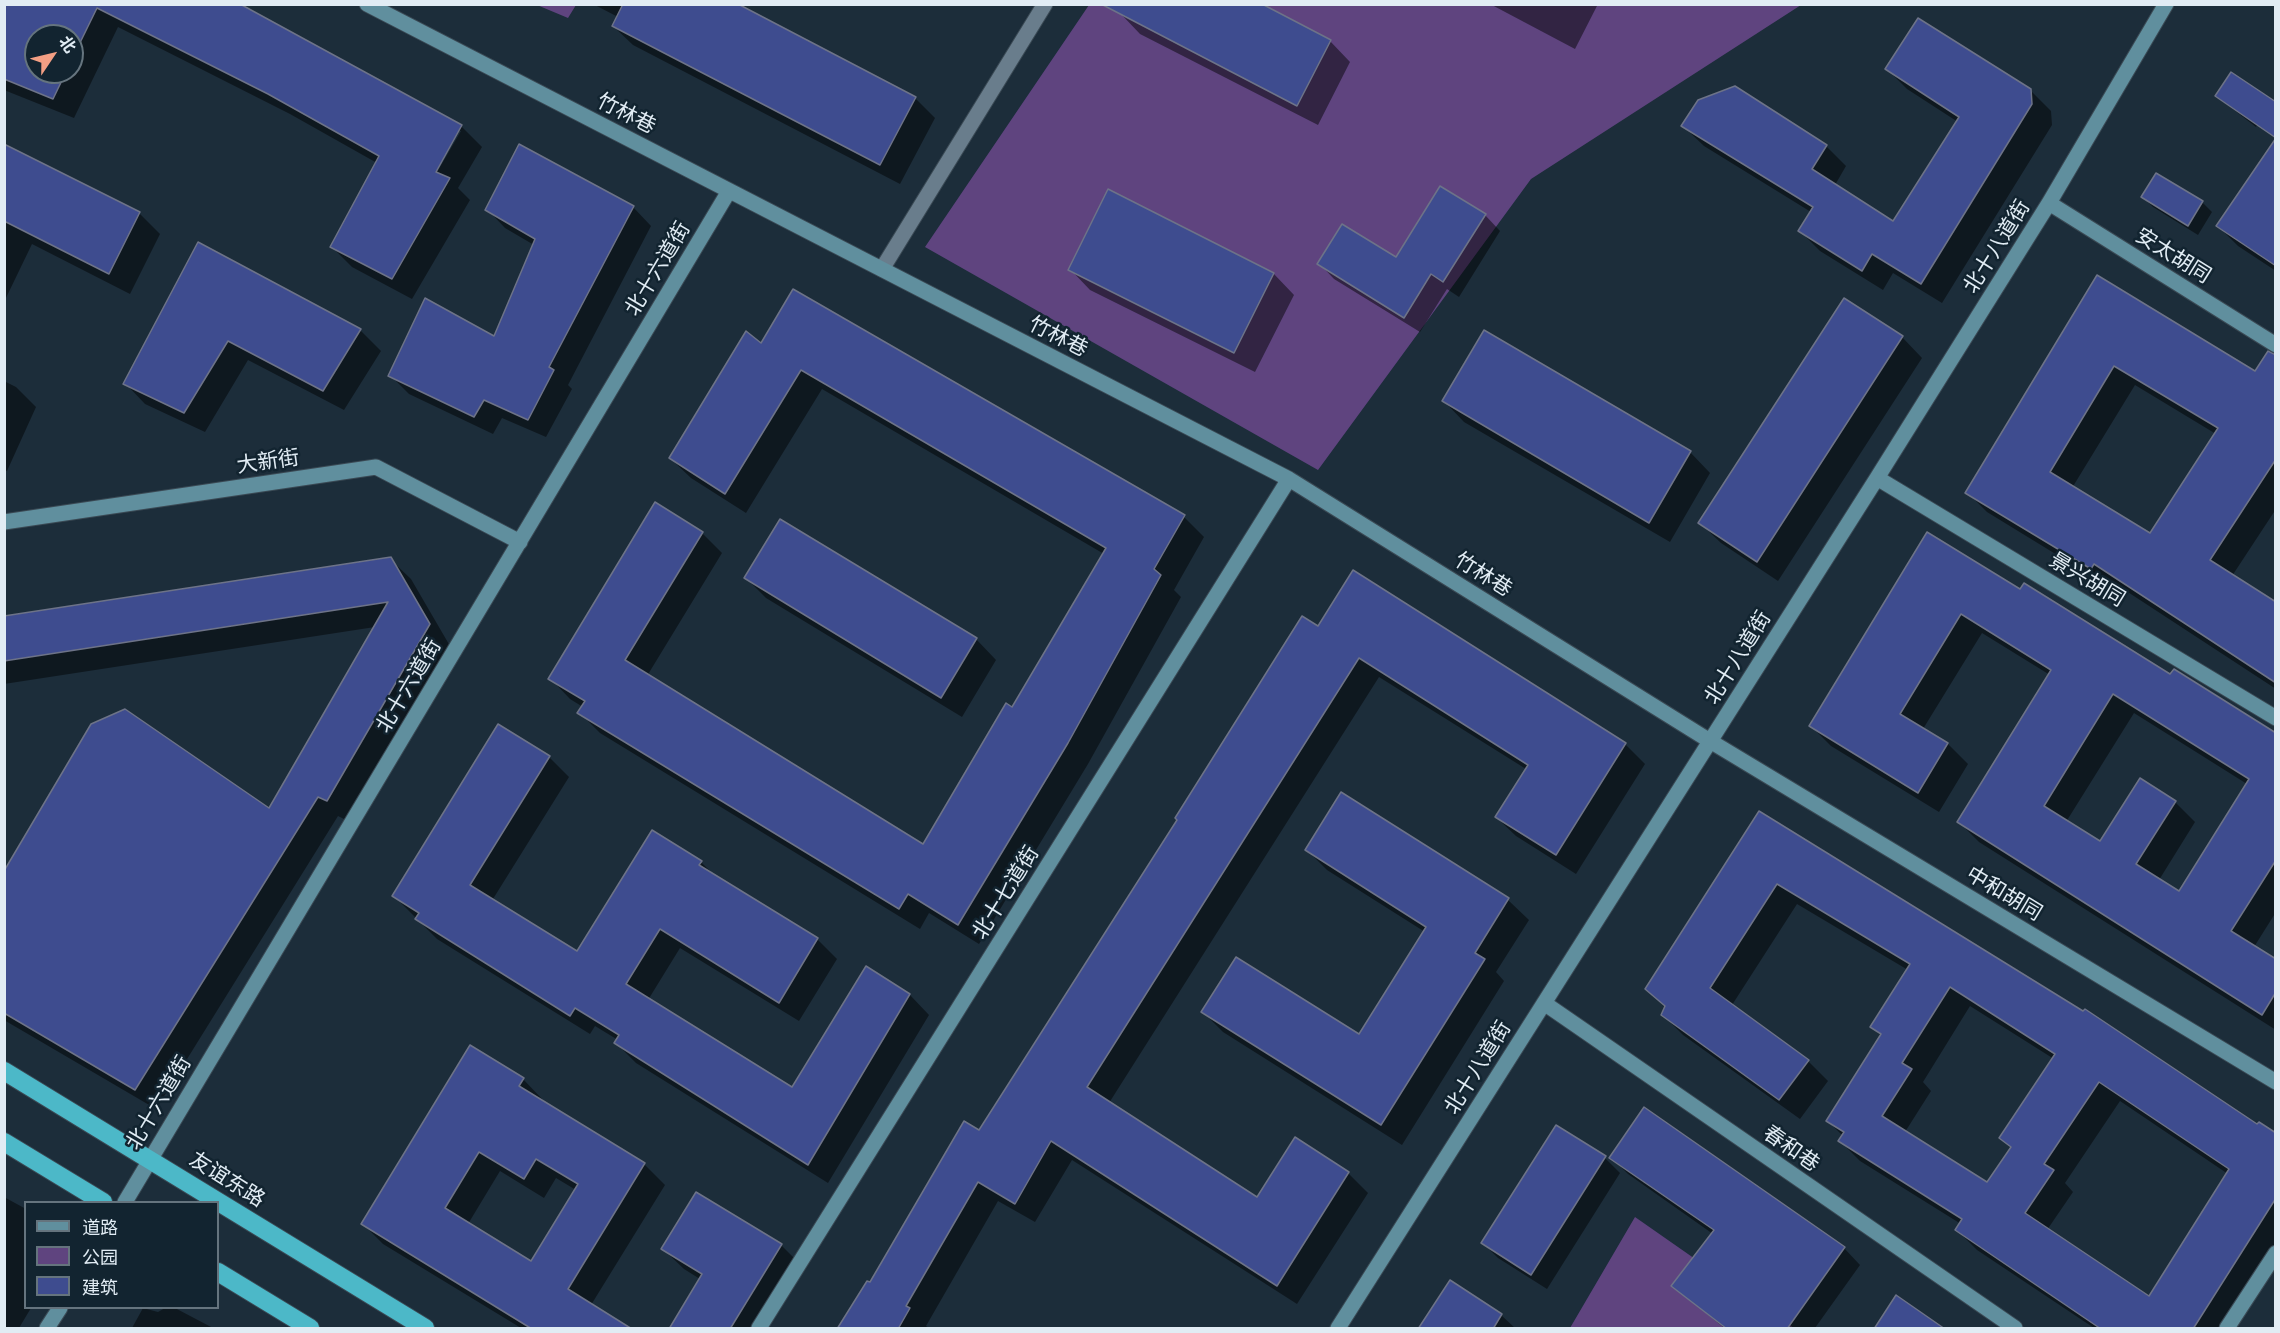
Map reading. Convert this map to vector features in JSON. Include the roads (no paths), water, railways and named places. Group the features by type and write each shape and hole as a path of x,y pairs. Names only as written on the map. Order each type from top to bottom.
{"highway":[{"name":"友谊东路","path":"4,1071 218,1201"},
{"path":"4,1142 100,1201"},
{"name":"友谊东路","path":"219,1202 425,1329"},
{"path":"219,1273 310,1329"}],"street":[{"name":"竹林巷","path":"367,4 1289,479 1710,741"},
{"name":"北十八道街","path":"1338,1329 2049,203 2166,4"},
{"name":"北十六道街","path":"126,1201 729,191"},
{"name":"安太胡同","path":"2049,203 2276,345"},
{"name":"大新街","path":"4,522 376,467 520,542"},
{"name":"景兴胡同","path":"1877,478 2276,718"},
{"name":"北十七道街","path":"759,1329 1289,479"},
{"name":"中和胡同","path":"1710,741 2276,1082"},
{"name":"春和巷","path":"1544,1003 2014,1329"},
{"path":"2227,1329 2276,1253"},
{"path":"47,1329 59,1309"}],"lane":[{"path":"882,270 1045,4"}]}
